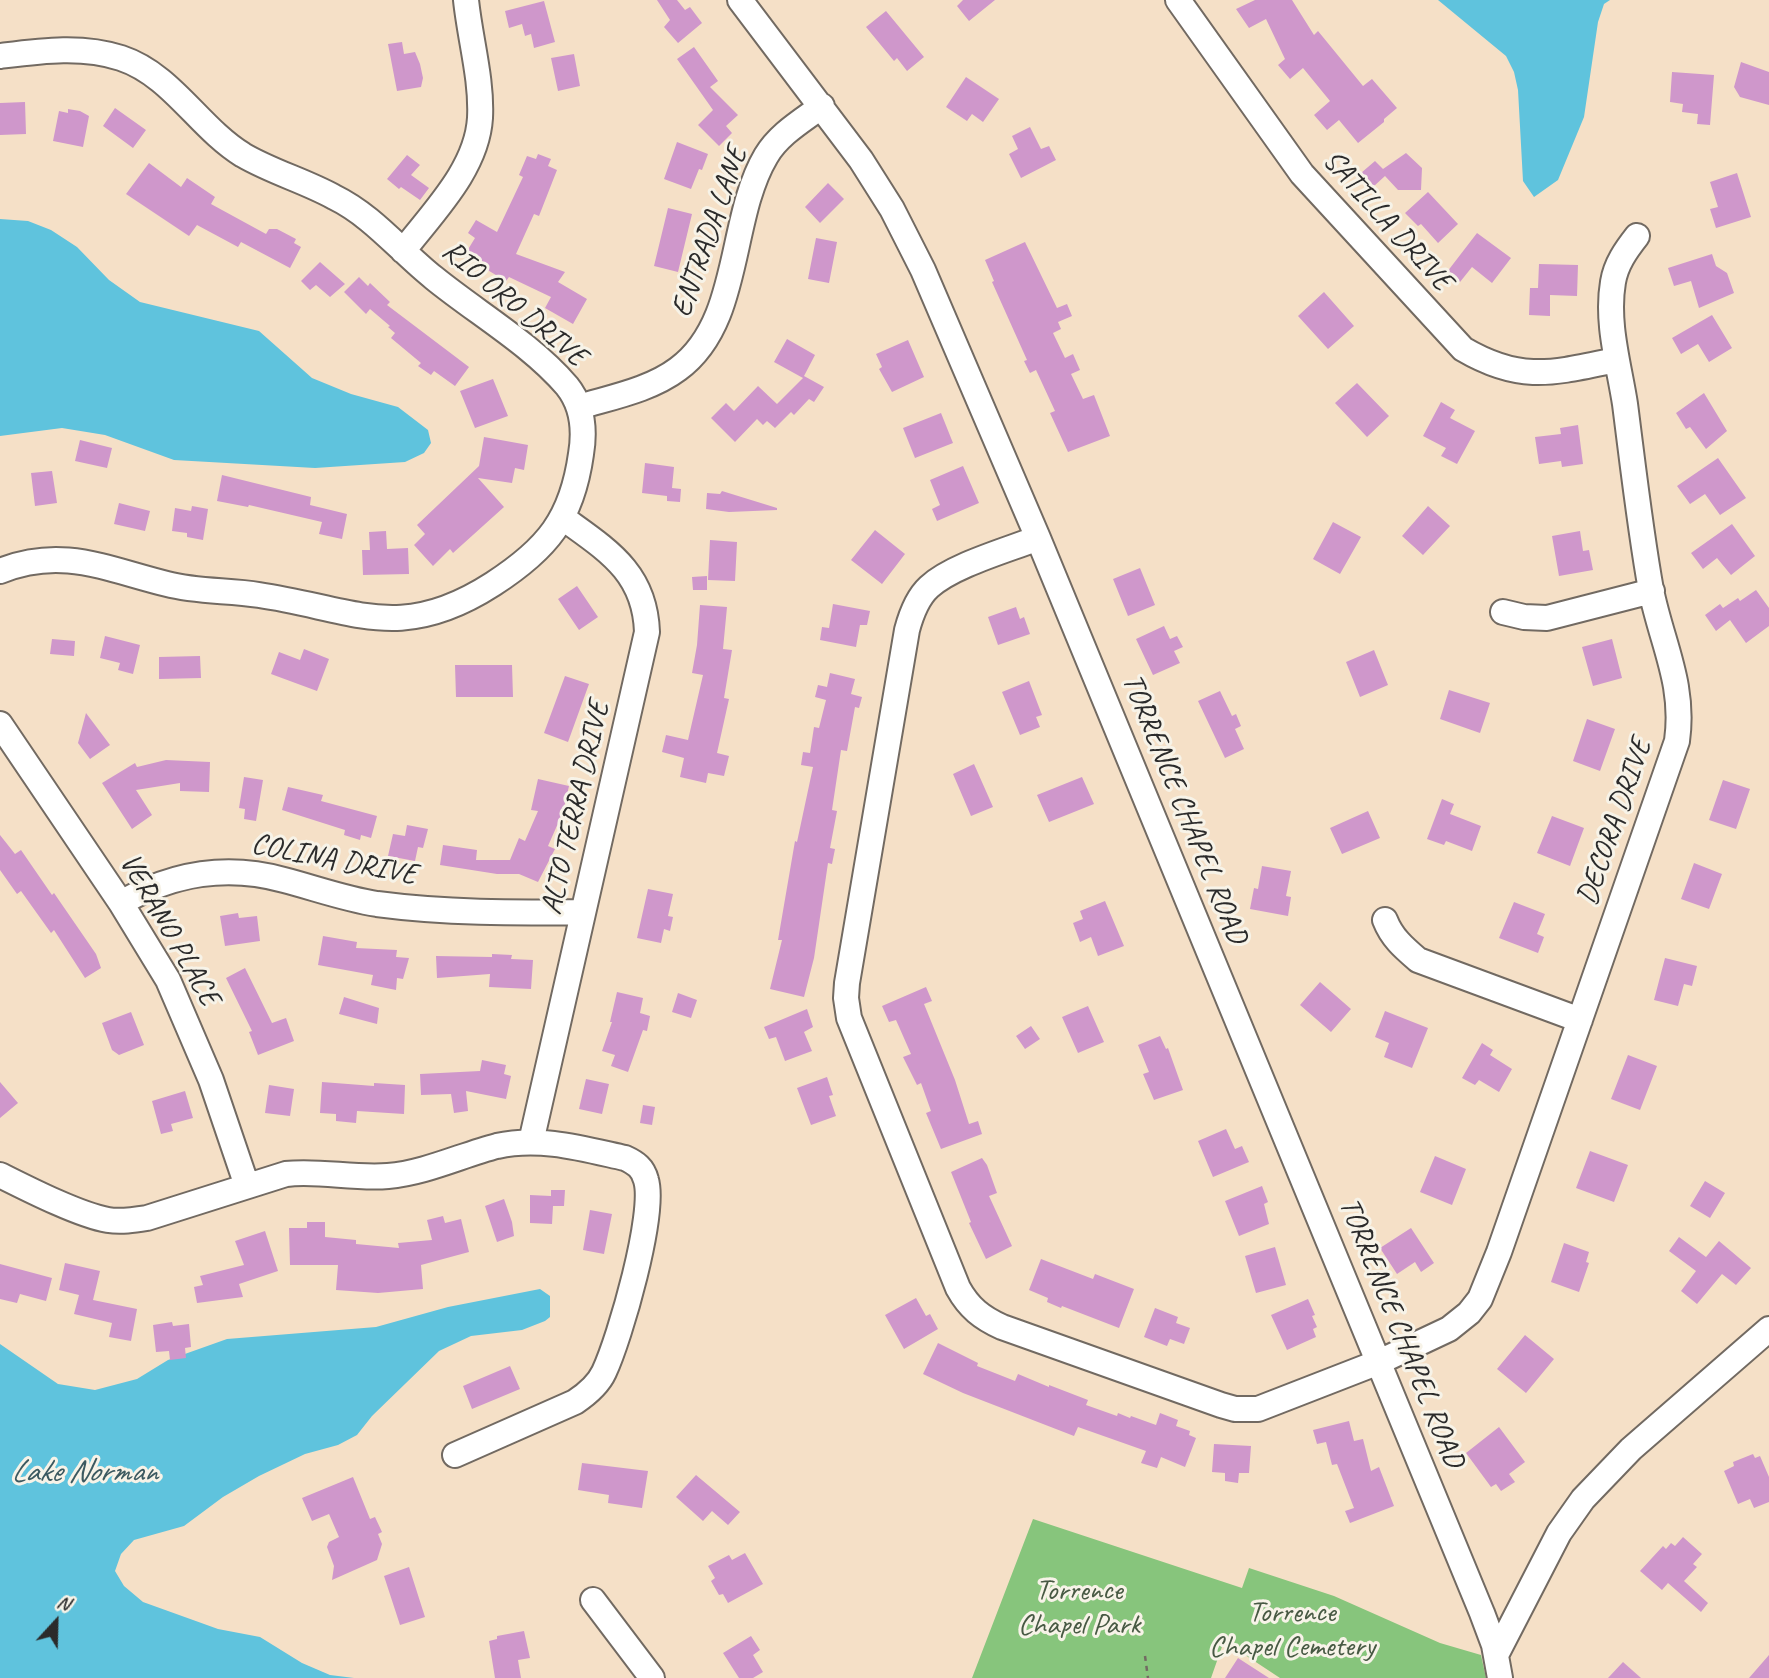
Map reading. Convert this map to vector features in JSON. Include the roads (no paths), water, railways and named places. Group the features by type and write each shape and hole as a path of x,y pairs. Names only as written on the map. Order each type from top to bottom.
{"street":[{"path":"403,251 454,184 469,158 477,136 480,93 466,0"},
{"name":"TORRENCE CHAPEL ROAD","path":"740,0 861,160 892,209 923,270 1038,538 1379,1362 1482,1613 1498,1666"},
{"name":"SATILLA DRIVE","path":"1178,0 1301,174 1463,349 1485,361 1522,373 1557,371 1616,360"},
{"name":"RIO ORO DRIVE","path":"0,56 74,50 101,52 136,65 158,78 208,127 243,154 336,197 368,218 432,277 551,370 569,388 579,407 583,427 578,478 563,518 536,551 492,585 441,609 396,620 374,619 264,595 171,585 65,560 36,559 0,571"},
{"name":"ENTRADA LANE","path":"579,407 667,377 690,360 701,347 717,319 743,214 756,175 774,145 785,133 822,106"},
{"name":"DECORA DRIVE","path":"1038,538 941,579 922,596 911,617 906,630 847,983 849,1018 958,1288 978,1315 1002,1327 1235,1409 1258,1409 1379,1362 1449,1329 1469,1313 1480,1299 1499,1252 1676,741 1680,720 1677,683 1652,591 1616,360 1611,299 1616,266 1637,236"},
{"name":"ALTO TERRA DRIVE","path":"531,1142 646,641 646,616 639,590 624,566 563,518"},
{"path":"1503,612 1524,617 1547,618 1652,591"},
{"name":"VERANO PLACE","path":"0,724 121,903 168,980 186,1018 225,1119 247,1186"},
{"name":"COLINA DRIVE","path":"121,903 168,880 219,871 253,873 348,898 427,910 489,913 583,912"},
{"path":"1385,920 1401,946 1418,960 1580,1020"},
{"path":"0,1175 86,1214 108,1220 126,1221 147,1218 286,1174 301,1172 334,1176 388,1176 407,1173 498,1146 531,1142 591,1150 636,1162 646,1179 649,1193 647,1222 617,1336 604,1373 589,1393 554,1414 455,1455"},
{"path":"1498,1666 1553,1544 1583,1499 1631,1449 1768,1333"},
{"path":"593,1600 652,1678"}],"water":[{"path":"1438,0 1610,0 1604,4 1598,22 1584,117 1558,180 1534,197 1523,181 1518,90 1514,72 1506,56"},
{"path":"0,219 28,221 51,230 77,247 109,280 140,302 259,331 312,378 351,394 398,407 428,430 431,443 424,453 405,462 315,468 174,460 105,435 62,428 0,436"},
{"name":"Lake Norman","path":"540,1289 550,1296 550,1317 545,1321 522,1330 471,1336 439,1351 372,1416 357,1435 338,1445 305,1454 259,1476 223,1497 184,1526 134,1540 121,1554 115,1571 124,1586 143,1602 218,1629 260,1637 302,1663 330,1675 354,1678 0,1678 0,1344 58,1384 95,1390 137,1379 168,1360 227,1339 376,1327 448,1307"}],"park label":[{"name":"Torrence Chapel Park","path":"1079,1608"},
{"name":"Torrence Chapel Cemetery","path":"1292,1630"}]}
